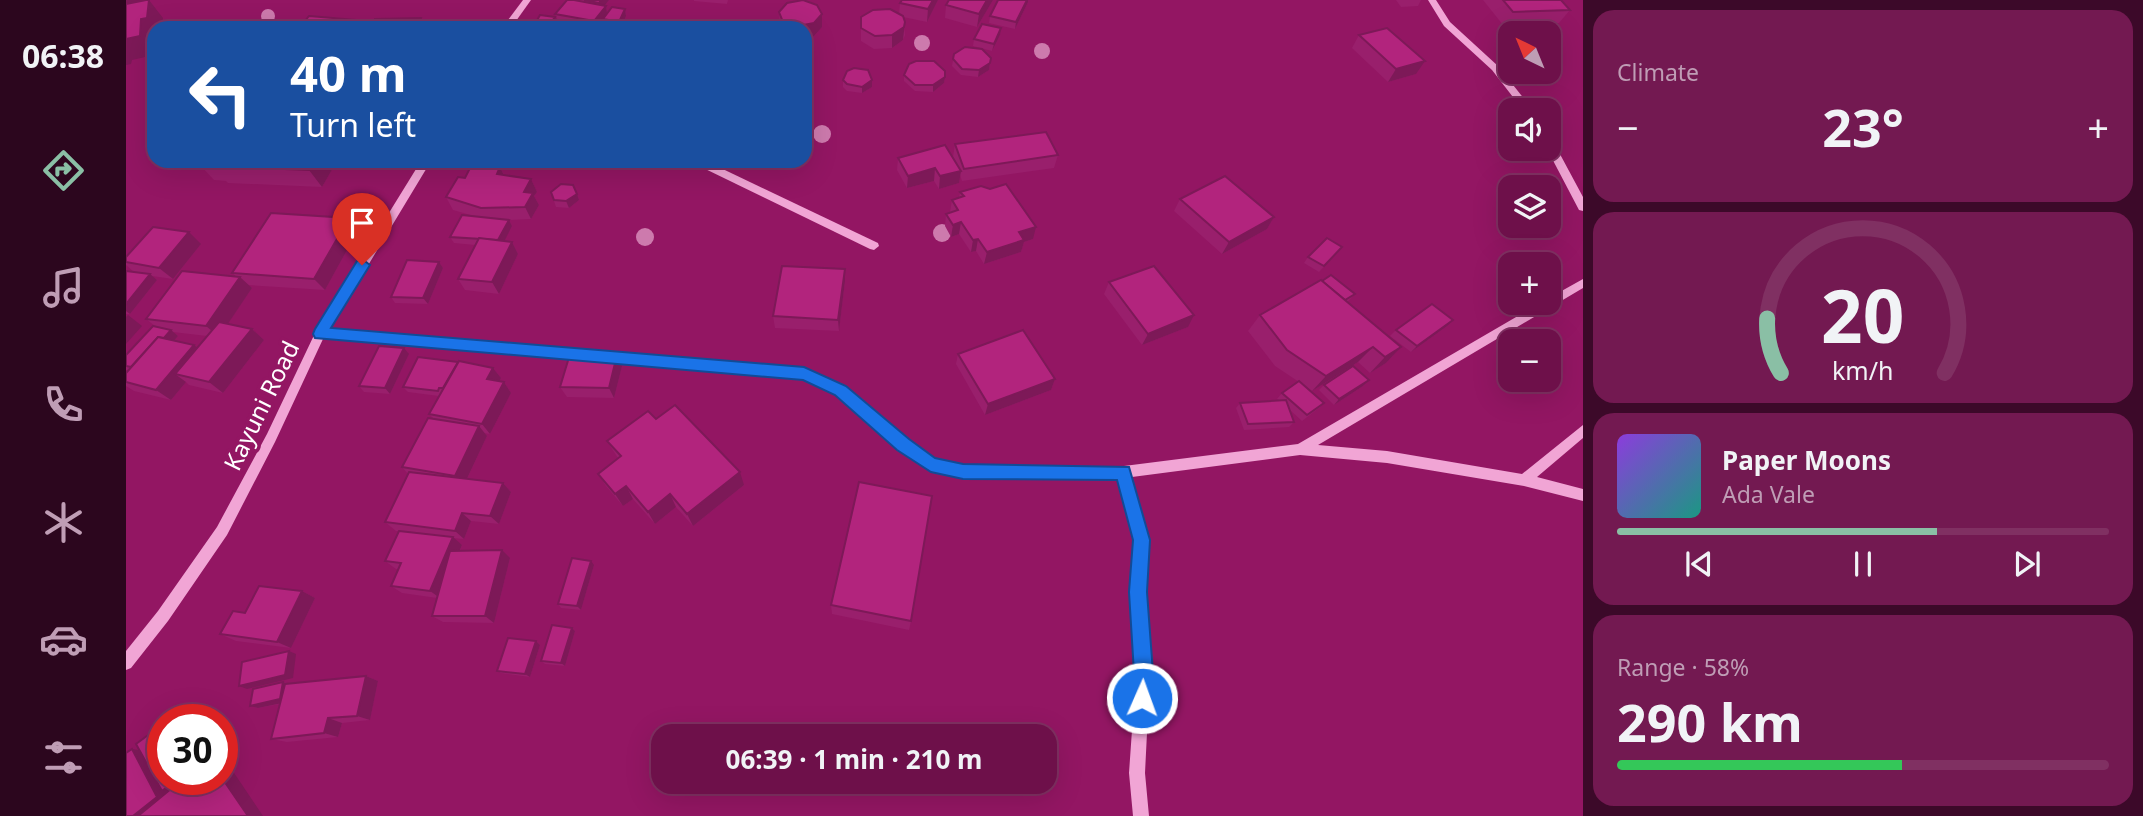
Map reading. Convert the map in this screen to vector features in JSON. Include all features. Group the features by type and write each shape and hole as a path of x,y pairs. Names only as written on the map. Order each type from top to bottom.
{"street":[{"path":"511,21 527,0"},
{"path":"1432,0 1447,24 1496,68 1519,98"},
{"path":"1559,161 1583,207"},
{"name":"Kayuni Road","path":"126,663 222,531 271,438 320,334 422,168"},
{"path":"712,168 874,246"},
{"path":"1300,449 1583,283"},
{"path":"320,334 804,374 840,390 931,465 963,472 1124,472 1300,449 1387,457 1524,480 1583,495"},
{"path":"1524,480 1583,430"},
{"path":"1124,472 1141,540 1138,592 1143,673 1137,773 1141,816"}],"building":[{"path":"149,0 147,18 141,19 140,36 126,39 126,4"},
{"path":"567,0 606,6 594,21 555,14"},
{"path":"803,0 817,5 822,14 812,23 812,21 783,21 779,12 787,3"},
{"path":"902,0 933,0 928,9 900,3"},
{"path":"949,0 987,0 979,14 946,5"},
{"path":"998,0 1027,0 1016,22 990,16"},
{"path":"1503,0 1561,0 1570,10 1513,12"},
{"path":"612,7 625,9 619,21 603,19"},
{"path":"890,9 903,16 905,22 904,27 892,35 875,36 861,28 861,17 873,10"},
{"path":"540,15 555,17 552,21 537,21"},
{"path":"309,16 357,20 356,21 305,21"},
{"path":"421,18 420,21 374,21"},
{"path":"982,24 1001,28 994,44 974,39"},
{"path":"1387,28 1425,61 1396,69 1359,35"},
{"path":"965,47 982,49 991,58 990,63 979,70 962,69 953,59 954,54"},
{"path":"916,61 934,61 945,71 945,77 933,85 915,85 904,75 909,64"},
{"path":"854,68 868,70 872,80 862,87 847,84 843,80 847,71"},
{"path":"1046,132 1058,155 964,169 955,144"},
{"path":"945,145 961,171 940,176 935,168 908,176 898,158"},
{"path":"260,168 310,168 309,170"},
{"path":"470,168 500,168 497,174 531,179 524,192 533,193 525,207 481,208 446,197 458,177 465,178"},
{"path":"1225,176 1274,217 1229,242 1180,199"},
{"path":"561,184 573,185 577,194 566,201 554,200 551,192"},
{"path":"1006,184 1036,227 1019,232 1024,240 987,252 978,239 973,240 961,222 953,225 946,214 958,210 952,200 964,196 960,192 981,186 990,189"},
{"path":"271,213 349,218 314,279 232,273"},
{"path":"462,215 509,220 498,240 450,237"},
{"path":"153,227 189,232 159,268 126,262 126,257"},
{"path":"479,238 512,242 492,282 458,279"},
{"path":"1327,238 1342,247 1324,266 1308,257"},
{"path":"407,260 439,262 423,298 391,297"},
{"path":"782,266 845,269 838,320 773,316"},
{"path":"1154,266 1194,315 1148,334 1109,282"},
{"path":"126,271 150,274 126,304"},
{"path":"182,271 240,277 206,326 146,319"},
{"path":"1331,275 1355,294 1345,300 1322,281"},
{"path":"1321,280 1401,347 1385,357 1373,347 1326,376 1287,350 1260,315"},
{"path":"1432,304 1453,320 1417,346 1396,330"},
{"path":"219,322 252,329 209,382 175,374"},
{"path":"153,326 171,330 164,338 158,337 131,367 126,366 126,355"},
{"path":"1023,330 1055,379 988,404 958,354"},
{"path":"158,337 194,345 156,390 126,382 126,373"},
{"path":"379,346 404,348 385,388 359,386"},
{"path":"570,354 617,355 609,388 560,387"},
{"path":"418,357 458,362 443,388 438,391 403,387"},
{"path":"459,361 493,368 487,379 504,382 482,424 429,414"},
{"path":"1353,366 1369,380 1339,399 1324,385"},
{"path":"1299,381 1324,403 1307,415 1282,393"},
{"path":"1286,400 1294,422 1248,424 1240,403"},
{"path":"675,405 740,472 687,514 670,494 648,512 626,486 615,494 598,474 621,456 607,441 648,411 656,419"},
{"path":"428,418 479,426 455,476 402,467"},
{"path":"409,472 503,483 490,516 462,513 455,531 385,522"},
{"path":"859,482 932,496 911,621 831,605"},
{"path":"399,531 453,537 430,591 391,586 401,563 385,561"},
{"path":"502,550 485,616 432,616 450,551"},
{"path":"572,558 591,561 577,606 558,604"},
{"path":"259,586 302,591 277,642 220,634 233,611 245,613"},
{"path":"552,625 572,628 561,663 541,661"},
{"path":"508,638 536,641 525,674 497,671"},
{"path":"289,651 285,675 239,686 242,662"},
{"path":"366,676 357,716 328,718 324,733 271,739 285,684"},
{"path":"283,682 280,699 250,706 253,689"},
{"path":"147,736 147,764 136,744"},
{"path":"132,749 147,778 147,795 157,797 133,816 126,816 126,753"},
{"path":"164,795 234,795 248,816 138,816"}],"route":[{"path":"362,265 320,334 804,374 840,390 931,465 963,472 1124,472 1141,540 1138,592 1142,698"}]}
